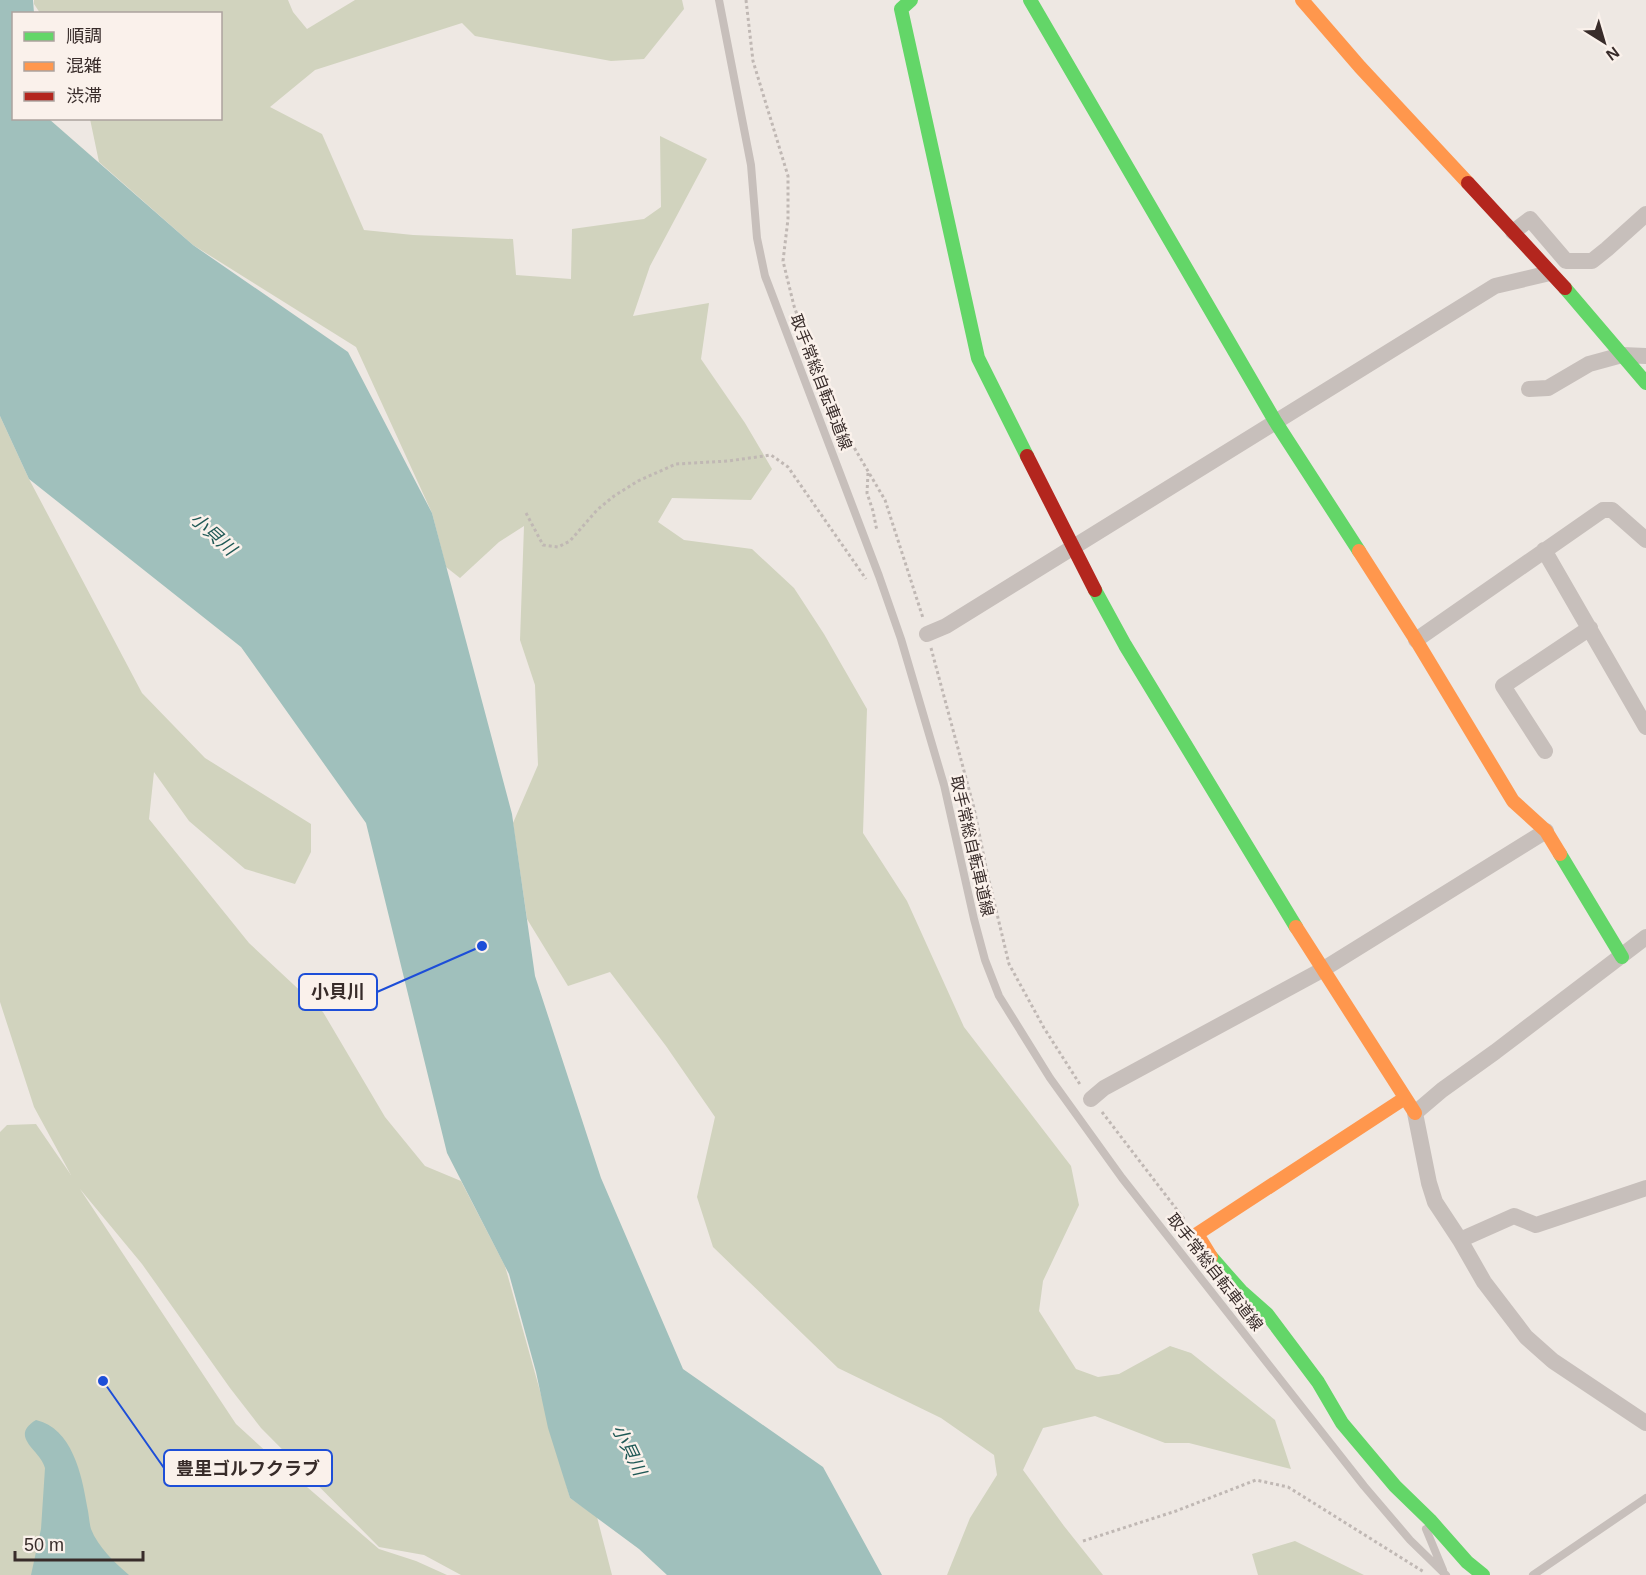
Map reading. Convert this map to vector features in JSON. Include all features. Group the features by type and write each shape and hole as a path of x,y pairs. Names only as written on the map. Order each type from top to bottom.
{"street":[{"path":"911,0 901,9 978,358 1072,547 1125,645 1322,970 1415,1113 1435,1202 1484,1282 1526,1337 1553,1361 1646,1423"},
{"path":"1302,0 1360,67 1576,300 1646,383"},
{"path":"1036,2 1275,421 1416,640 1513,801 1545,831 1622,957"},
{"path":"1513,232 1530,219 1566,261 1592,261 1646,214"},
{"path":"927,634 946,626 1495,286 1551,273"},
{"path":"1529,389 1548,388 1589,364 1622,355 1646,356"},
{"path":"1416,640 1603,510 1612,510 1646,540"},
{"path":"1544,550 1646,727"},
{"path":"1545,751 1503,686 1590,628"},
{"path":"1091,1099 1104,1088 1322,970 1545,831"},
{"path":"1415,1113 1442,1090 1646,937"},
{"path":"1405,1098 1197,1234 1213,1261 1267,1314 1318,1382 1342,1423 1395,1486 1467,1562 1483,1575"},
{"path":"1460,1240 1514,1216 1536,1225 1646,1188"}],"lane":[{"name":"取手常総自転車道線","path":"719,0 751,165 757,238 765,276 881,583 919,697 944,785 974,919 985,960 999,996 1050,1078 1122,1178 1364,1486 1410,1540 1446,1575"},
{"path":"1533,1575 1646,1498"},
{"path":"1416,1507 1446,1575"}],"path":[{"path":"746,0 753,61 788,176 788,219 783,261 794,306 832,406 885,500 927,634 974,808 1010,964 1044,1028 1091,1099 1197,1234"},
{"path":"526,513 543,545 558,547 570,541 597,510 615,496 638,481 676,464 729,461 771,455 788,467 869,583 881,583"},
{"path":"1083,1541 1176,1511 1256,1480 1288,1487 1428,1575"}],"green space":[{"path":"34,0 288,0 293,12 307,29 355,0 682,0 684,9 644,59 611,61 475,36 462,23 315,70 270,107 322,134 364,230 413,235 513,239 516,275 571,279 572,229 644,219 661,207 660,136 707,159 650,266 633,316 709,303 701,359 745,423 772,469 751,500 672,498 658,522 684,540 752,549 794,588 824,634 867,709 863,833 907,901 964,1027 1071,1166 1079,1205 1043,1281 1039,1311 1076,1369 1098,1377 1119,1374 1170,1346 1191,1353 1275,1420 1291,1469 1189,1443 1165,1443 1095,1416 1043,1428 1023,1470 1103,1575 947,1575 970,1518 997,1475 994,1455 941,1418 838,1368 713,1247 697,1197 715,1117 666,1046 610,972 568,986 527,919 513,823 538,765 535,685 520,640 524,526 499,542 460,578 446,567 432,513 356,347 193,245 99,162 90,120 222,120 222,12 39,12"},
{"path":"0,416 29,479 142,693 205,758 311,824 311,852 295,884 245,869 189,821 154,772 149,819 249,943 323,1012 385,1117 425,1166 461,1181 505,1266 570,1498 597,1517 612,1575 461,1575 424,1555 379,1547 261,1428 142,1264 80,1189 236,1424 379,1549 416,1561 447,1575 0,1575 0,1132 7,1125 36,1124 71,1175 34,1107 0,1002"},
{"path":"1295,1541 1364,1575 1258,1575 1252,1554"}],"water":[{"path":"0,0 33,0 34,12 12,12 12,120 50,120 193,245 348,352 432,513 512,814 535,976 601,1178 683,1369 823,1467 882,1575 667,1575 639,1549 570,1498 548,1428 536,1372 509,1274 447,1153 366,823 241,647 29,479 0,416"},
{"path":"36,1420 58,1432 67,1443 78,1467 94,1536 107,1554 129,1575 31,1575 41,1529 45,1468 28,1444 25,1432 28,1426"}],"traffic: fast":[{"path":"911,0 901,9 978,358 1027,456"},
{"path":"1030,0 1275,421 1359,551"},
{"path":"1565,288 1646,383"},
{"path":"1095,590 1125,645 1296,927"},
{"path":"1560,854 1622,957"},
{"path":"1211,1257 1241,1291 1267,1314 1318,1382 1342,1423 1395,1486 1430,1520 1467,1562 1483,1575"}],"traffic: slow":[{"path":"1302,0 1360,67 1468,183"},
{"path":"1359,551 1416,640 1513,801 1546,831 1560,854"},
{"path":"1296,927 1415,1113"},
{"path":"1211,1257 1197,1234 1405,1098"}],"traffic: jam":[{"path":"1468,183 1565,288"},
{"path":"1027,456 1095,590"}],"place":[{"name":"小貝川","path":"482,946"},
{"name":"豊里ゴルフクラブ","path":"103,1381"}]}
